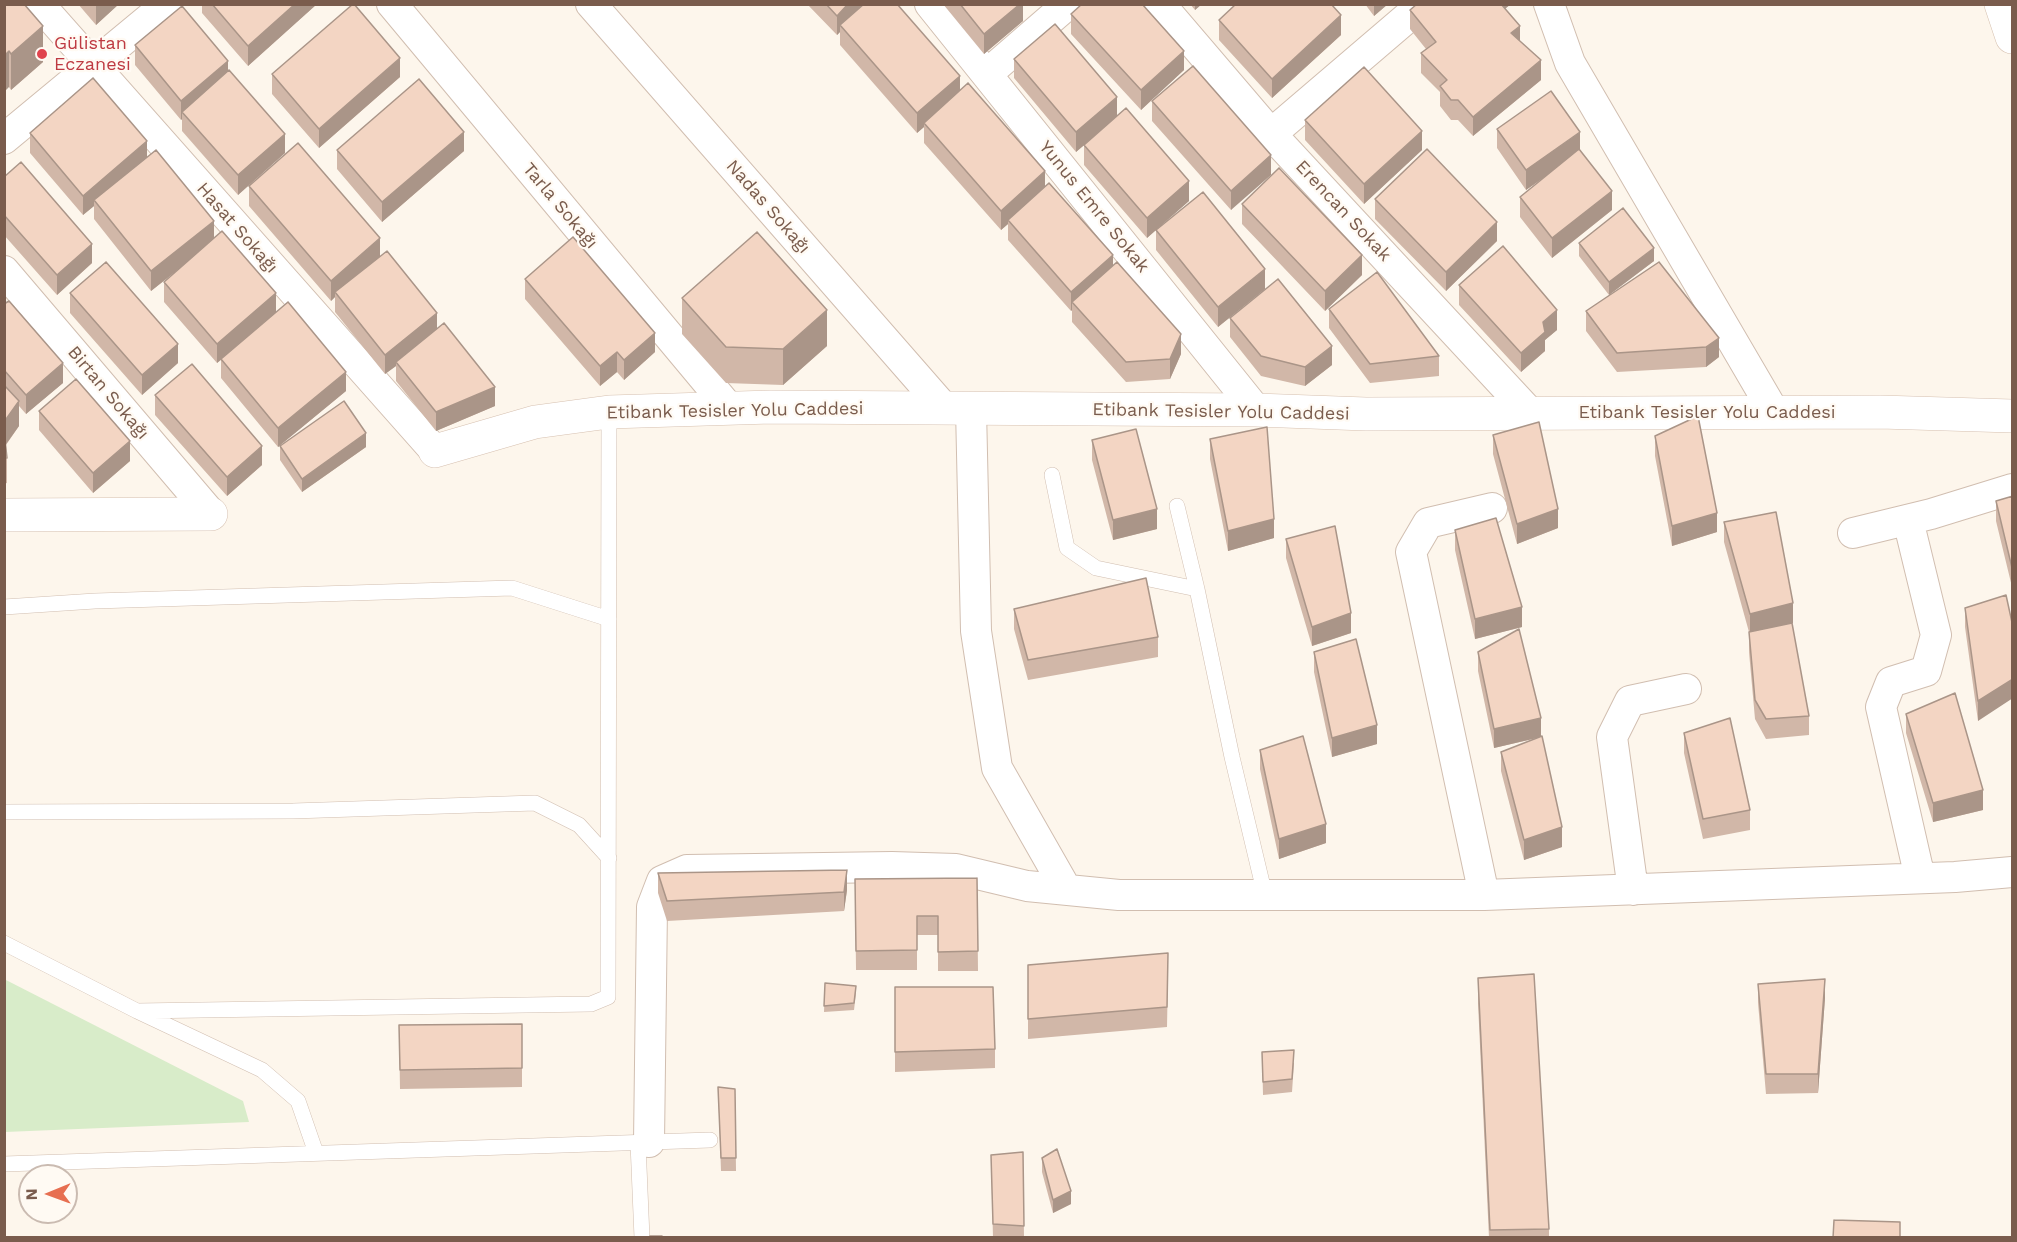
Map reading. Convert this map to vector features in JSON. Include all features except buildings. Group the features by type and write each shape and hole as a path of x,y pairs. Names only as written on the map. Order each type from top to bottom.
{"street":[{"name":"Hasat Sokağı","path":"39,4 435,451"},
{"path":"4,140 167,4"},
{"name":"Tarla Sokağı","path":"392,4 729,408"},
{"name":"Nadas Sokağı","path":"591,4 958,409"},
{"name":"Yunus Emre Sokak","path":"930,4 1256,410"},
{"path":"987,74 1068,4"},
{"name":"Erencan Sokak","path":"1160,4 1271,134 1530,413"},
{"path":"1271,134 1423,4"},
{"path":"1549,4 1570,63 1774,412"},
{"name":"Birtan Sokağı","path":"4,271 211,514"},
{"name":"Etibank Tesisler Yolu Caddesi","path":"435,451 536,422 609,412 729,408 1256,410 1366,414 1880,412 2013,416"},
{"path":"958,409 976,631 997,768 1066,889"},
{"path":"1853,533 1908,520 2013,489"},
{"path":"1484,895 1411,552 1428,523 1492,508"},
{"path":"4,515 211,514"},
{"path":"1908,520 1936,635 1926,671 1891,682 1881,707 1920,878"},
{"path":"1633,890 1612,737 1630,701 1686,689"},
{"path":"644,1143 652,907 662,881 687,870 892,867 956,869 1027,886 1119,895 1484,895 1920,878 2013,872"}],"lane":[{"path":"137,1011 591,1004 608,997 609,412"},
{"path":"1052,475 1067,548 1096,568 1197,589"},
{"path":"1177,506 1265,895"},
{"path":"4,607 95,601 512,588 609,619"},
{"path":"4,812 293,811 535,803 579,825 609,858"},
{"path":"4,943 137,1011 262,1070 298,1101 316,1153"},
{"path":"4,1164 710,1140"},
{"path":"642,1238 644,1143"}],"green space":[{"path":"4,979 243,1101 249,1122 5,1132"}],"place":[{"name":"Gülistan Eczanesi","path":"42,54"}]}
